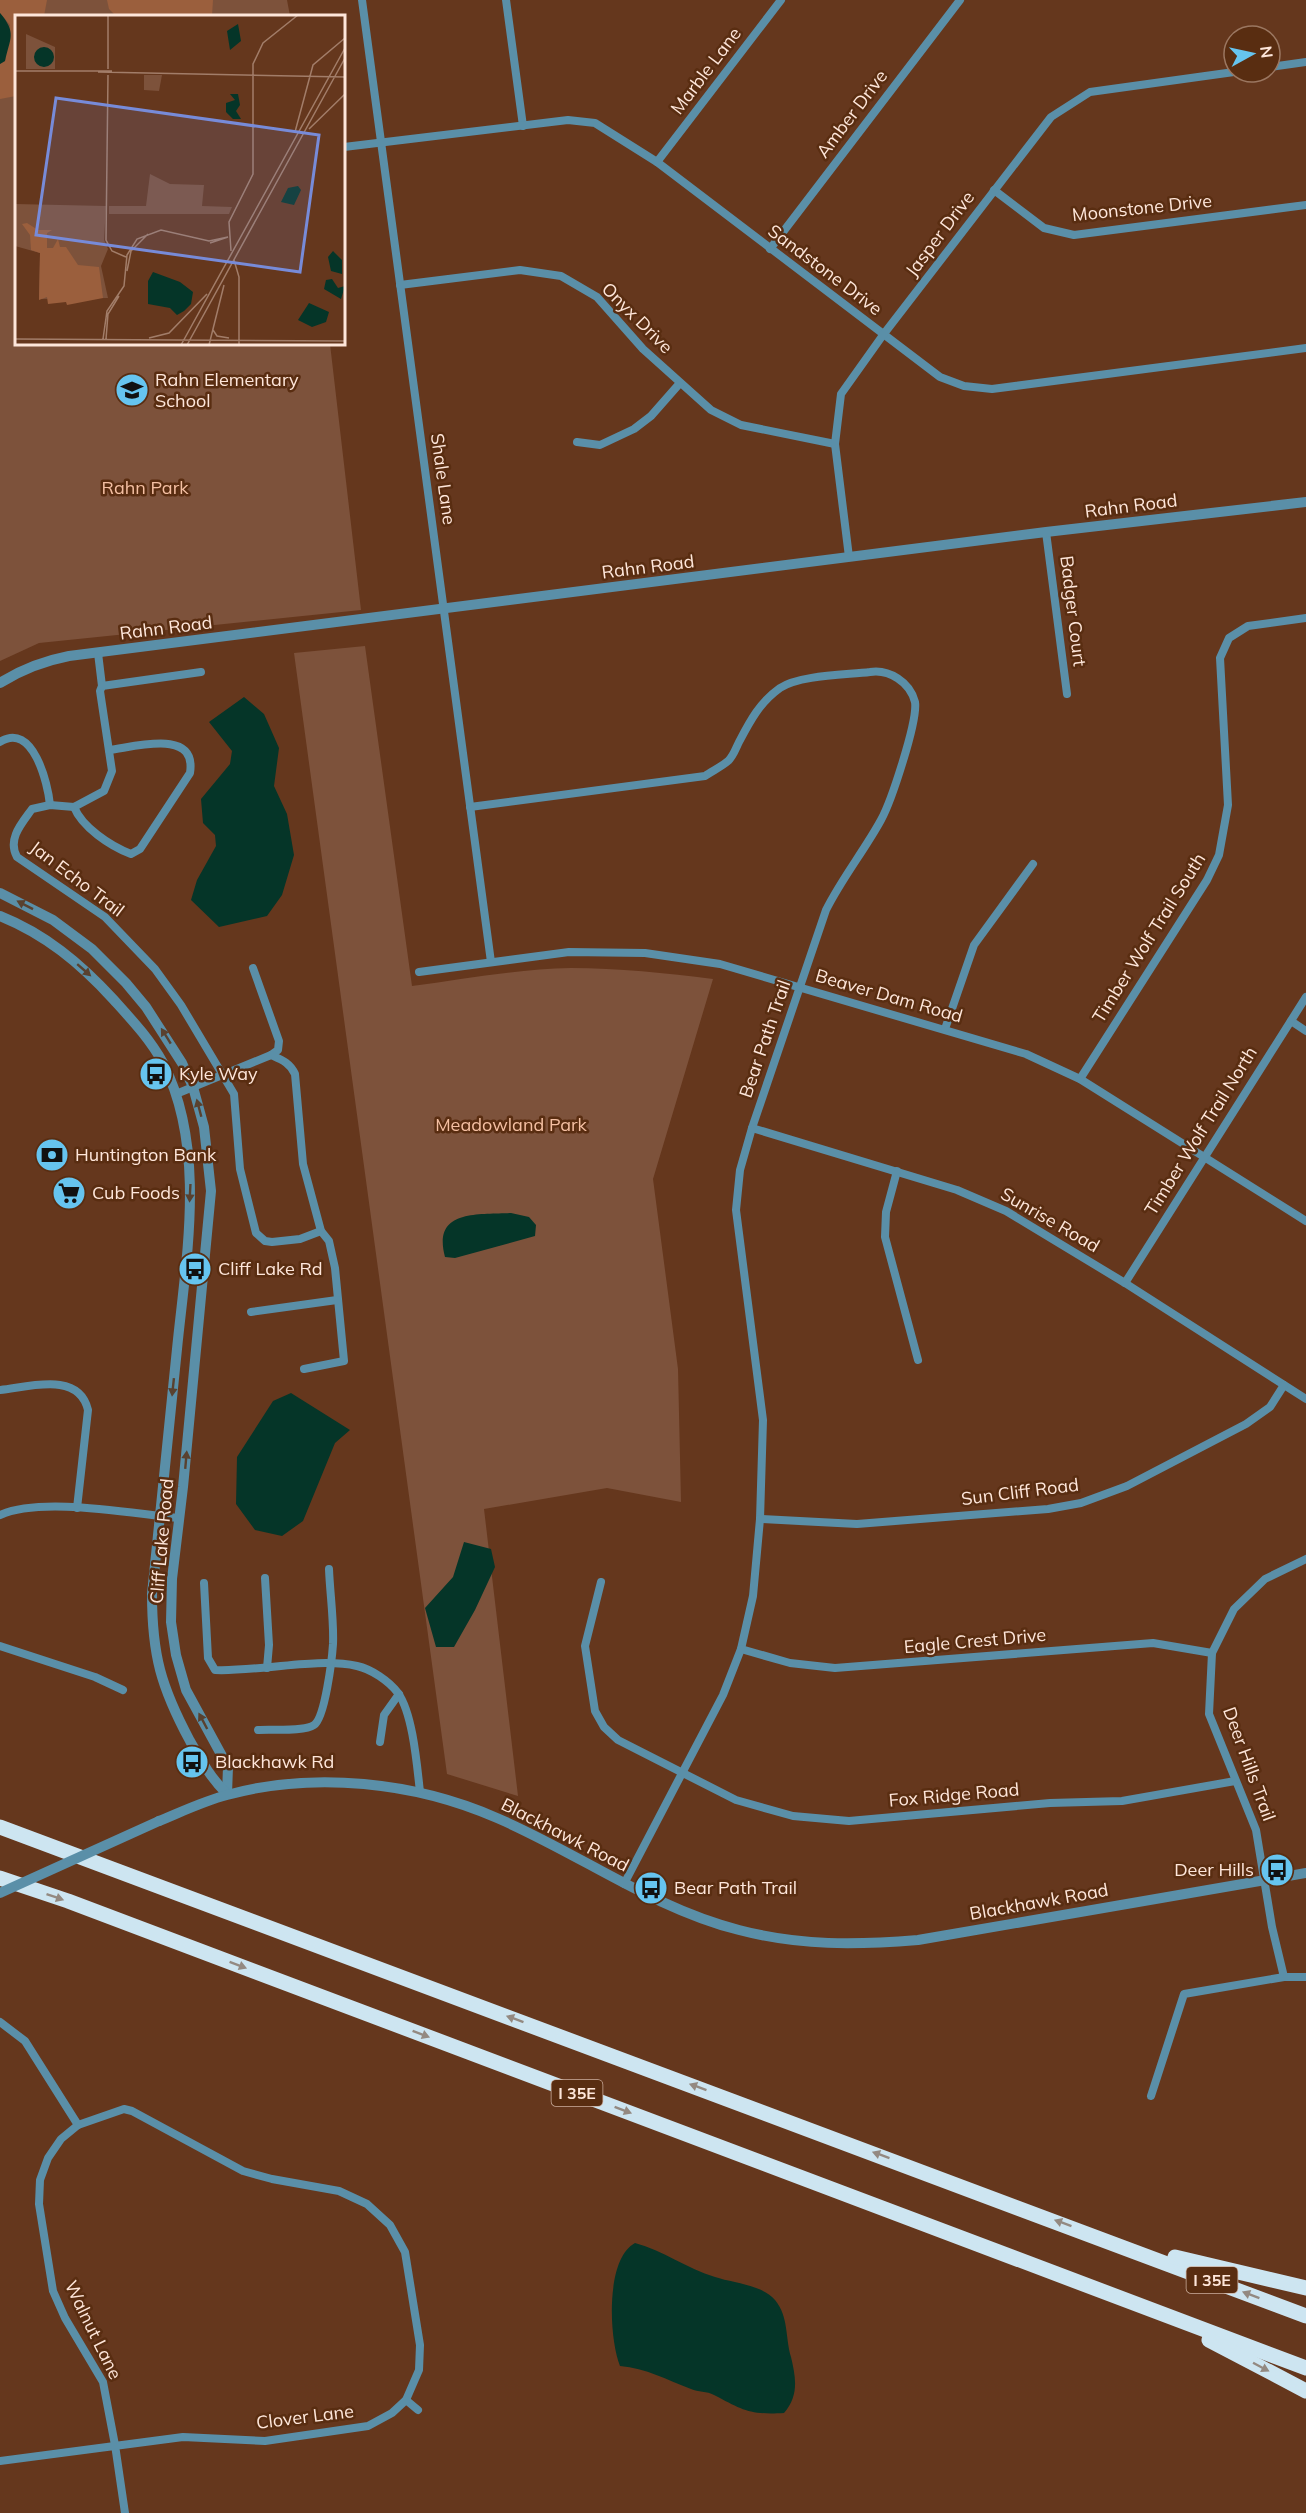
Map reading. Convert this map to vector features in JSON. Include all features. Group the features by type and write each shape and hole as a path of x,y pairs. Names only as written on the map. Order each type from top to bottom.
{"highway":[{"name":"I 35E","path":"0,1827 1306,2316"},
{"name":"I 35E","path":"0,1878 91,1910 1306,2368"},
{"path":"1118,2244 1306,2288"},
{"path":"1154,2310 1306,2391"}],"street":[{"name":"Shale Lane","path":"363,0 491,962"},
{"path":"506,0 523,126"},
{"name":"Marble Lane","path":"657,162 781,0"},
{"name":"Amber Drive","path":"770,249 960,0"},
{"path":"1282,65 1306,62"},
{"name":"Jasper Drive","path":"849,557 835,444 841,394 883,335 994,190 1051,117 1090,92 1222,74"},
{"name":"Sandstone Drive","path":"345,147 568,120 596,123 657,162 940,377 964,386 992,389 1306,348"},
{"name":"Moonstone Drive","path":"994,190 1044,228 1074,235 1306,205"},
{"name":"Onyx Drive","path":"400,285 520,270 561,276 597,297 644,349 711,410 741,425 835,444"},
{"path":"576,442 600,445 634,429 651,416 680,383"},
{"name":"Rahn Road","path":"0,683 18,671 43,661 98,653 1046,532 1306,502"},
{"name":"Badger Court","path":"1046,532 1067,694"},
{"name":"Timber Wolf Trail South","path":"1080,1079 1207,880 1219,855 1228,805 1220,658 1229,638 1248,626 1306,618"},
{"path":"0,742 16,739 27,743 44,771 49,785 50,805 74,807 104,791 112,771 100,691 102,686 98,653"},
{"name":"Bear Path Trail","path":"470,807 705,776 729,760 758,707 782,687 800,681 876,671 891,674 906,685 915,702 914,716 894,789 881,820 839,883 831,901 752,1128 740,1170 736,1210 763,1420 760,1519 753,1596 741,1649 723,1695 624,1884"},
{"path":"102,686 201,672"},
{"path":"74,807 79,819 131,854 140,849 190,773 191,765 188,755 182,748 170,742 110,750"},
{"name":"Jan Echo Trail","path":"50,805 32,809 13,840 14,851 17,857 105,917 155,969 181,1005 234,1094 240,1169 256,1233 266,1241 272,1242 300,1239 321,1231"},
{"path":"945,1029 974,945 1033,864"},
{"name":"Cliff Lake Road","path":"0,893 53,920 92,949 147,1007 167,1037 193,1088 204,1127 211,1191 172,1579 171,1622 176,1655 186,1690 228,1767 227,1794"},
{"name":"Cliff Lake Road","path":"0,916 51,942 90,974 145,1034 163,1062 176,1094 191,1183 186,1256 152,1594 152,1627 158,1666 170,1704 210,1777 227,1794"},
{"name":"Beaver Dam Road","path":"419,972 569,952 645,953 720,964 1026,1054 1080,1079 1306,1221"},
{"path":"176,1094 222,1077 278,1050 279,1041 253,968"},
{"name":"Timber Wolf Trail North","path":"1125,1283 1306,998"},
{"path":"1291,1021 1306,1031"},
{"path":"271,1055 286,1062 295,1074 303,1164 321,1231 331,1250 343,1336 344,1361 304,1370"},
{"name":"Sunrise Road","path":"752,1128 957,1190 1006,1211 1125,1283 1306,1399"},
{"path":"897,1171 886,1212 885,1237 918,1360"},
{"path":"251,1312 337,1300"},
{"path":"0,1390 63,1384 75,1389 84,1398 88,1410 77,1508"},
{"name":"Sun Cliff Road","path":"760,1519 857,1524 1048,1509 1081,1503 1127,1486 1246,1424 1270,1407 1284,1385"},
{"path":"0,1515 26,1508 77,1508 179,1518"},
{"name":"Deer Hills Trail","path":"1284,1977 1256,1830 1209,1714 1212,1653 1234,1610 1265,1579 1306,1559"},
{"path":"258,1730 312,1727 318,1722 323,1710 333,1645 329,1569"},
{"path":"265,1578 269,1645 267,1668"},
{"name":"Fox Ridge Road","path":"601,1582 585,1646 595,1711 604,1727 618,1740 736,1800 793,1816 849,1821 1050,1803 1122,1801 1235,1781"},
{"path":"204,1583 210,1664 215,1670 330,1664 358,1666 381,1677 399,1694 411,1731 420,1792"},
{"name":"Eagle Crest Drive","path":"741,1649 790,1663 836,1668 1153,1643 1212,1653"},
{"path":"0,1646 95,1677 123,1690"},
{"path":"380,1742 384,1715 399,1694"},
{"name":"Blackhawk Road","path":"0,1893 159,1821 227,1794 278,1786 326,1782 373,1784 420,1792 497,1817 624,1884 686,1913 738,1930 793,1941 855,1945 918,1940 1306,1873"},
{"path":"1151,2096 1184,1994 1284,1977 1306,1977"},
{"path":"0,2022 25,2042 78,2125"},
{"name":"Clover Lane","path":"0,2461 183,2437 265,2441 368,2426 392,2413 406,2400 419,2370 420,2345 405,2252 390,2225 367,2204 339,2192 272,2180 243,2171 132,2111 124,2109 78,2125"},
{"name":"Walnut Lane","path":"78,2125 61,2139 48,2158 40,2180 39,2204 53,2291 65,2318 103,2382 125,2513"},
{"path":"406,2400 418,2410"}],"green space":[{"name":"Rahn Park","path":"0,0 287,0 290,15 15,15 15,345 330,345 361,610 39,643 0,661"},
{"name":"Meadowland Park","path":"365,646 412,986 511,972 571,968 642,971 713,979 653,1179 678,1369 681,1502 607,1488 484,1509 518,1796 447,1774 294,653"}],"shaded area":[{"path":"0,0 47,0 44,15 15,15 15,96 0,99 0,64 5,61 10,25 0,13"},
{"path":"107,0 213,0 212,15 115,15 109,9"},
{"path":"0,13 9,26 11,36 5,61 0,64"},
{"path":"244,697 264,714 279,748 274,786 287,814 294,855 282,895 267,916 219,927 191,900 197,880 216,846 215,835 203,823 201,799 230,764 232,751 209,722"},
{"path":"511,1213 529,1217 536,1225 535,1236 455,1258 445,1257 443,1241 445,1230 451,1223 472,1215"},
{"path":"291,1393 350,1430 335,1443 303,1521 282,1536 255,1530 236,1504 237,1457 273,1401"},
{"path":"464,1542 491,1549 495,1567 475,1610 454,1647 436,1647 425,1608 453,1577"},
{"path":"635,2243 705,2274 763,2291 775,2300 785,2320 795,2379 792,2400 784,2413 747,2410 711,2394 694,2390 648,2372 620,2366 613,2338 614,2282 618,2265 625,2252"}],"place":[{"name":"Rahn Elementary School","path":"132,390"},
{"name":"Kyle Way","path":"156,1074"},
{"name":"Huntington Bank","path":"52,1155"},
{"name":"Cub Foods","path":"69,1193"},
{"name":"Cliff Lake Rd","path":"195,1269"},
{"name":"Blackhawk Rd","path":"192,1762"},
{"name":"Deer Hills","path":"1277,1870"},
{"name":"Bear Path Trail","path":"651,1888"}]}
